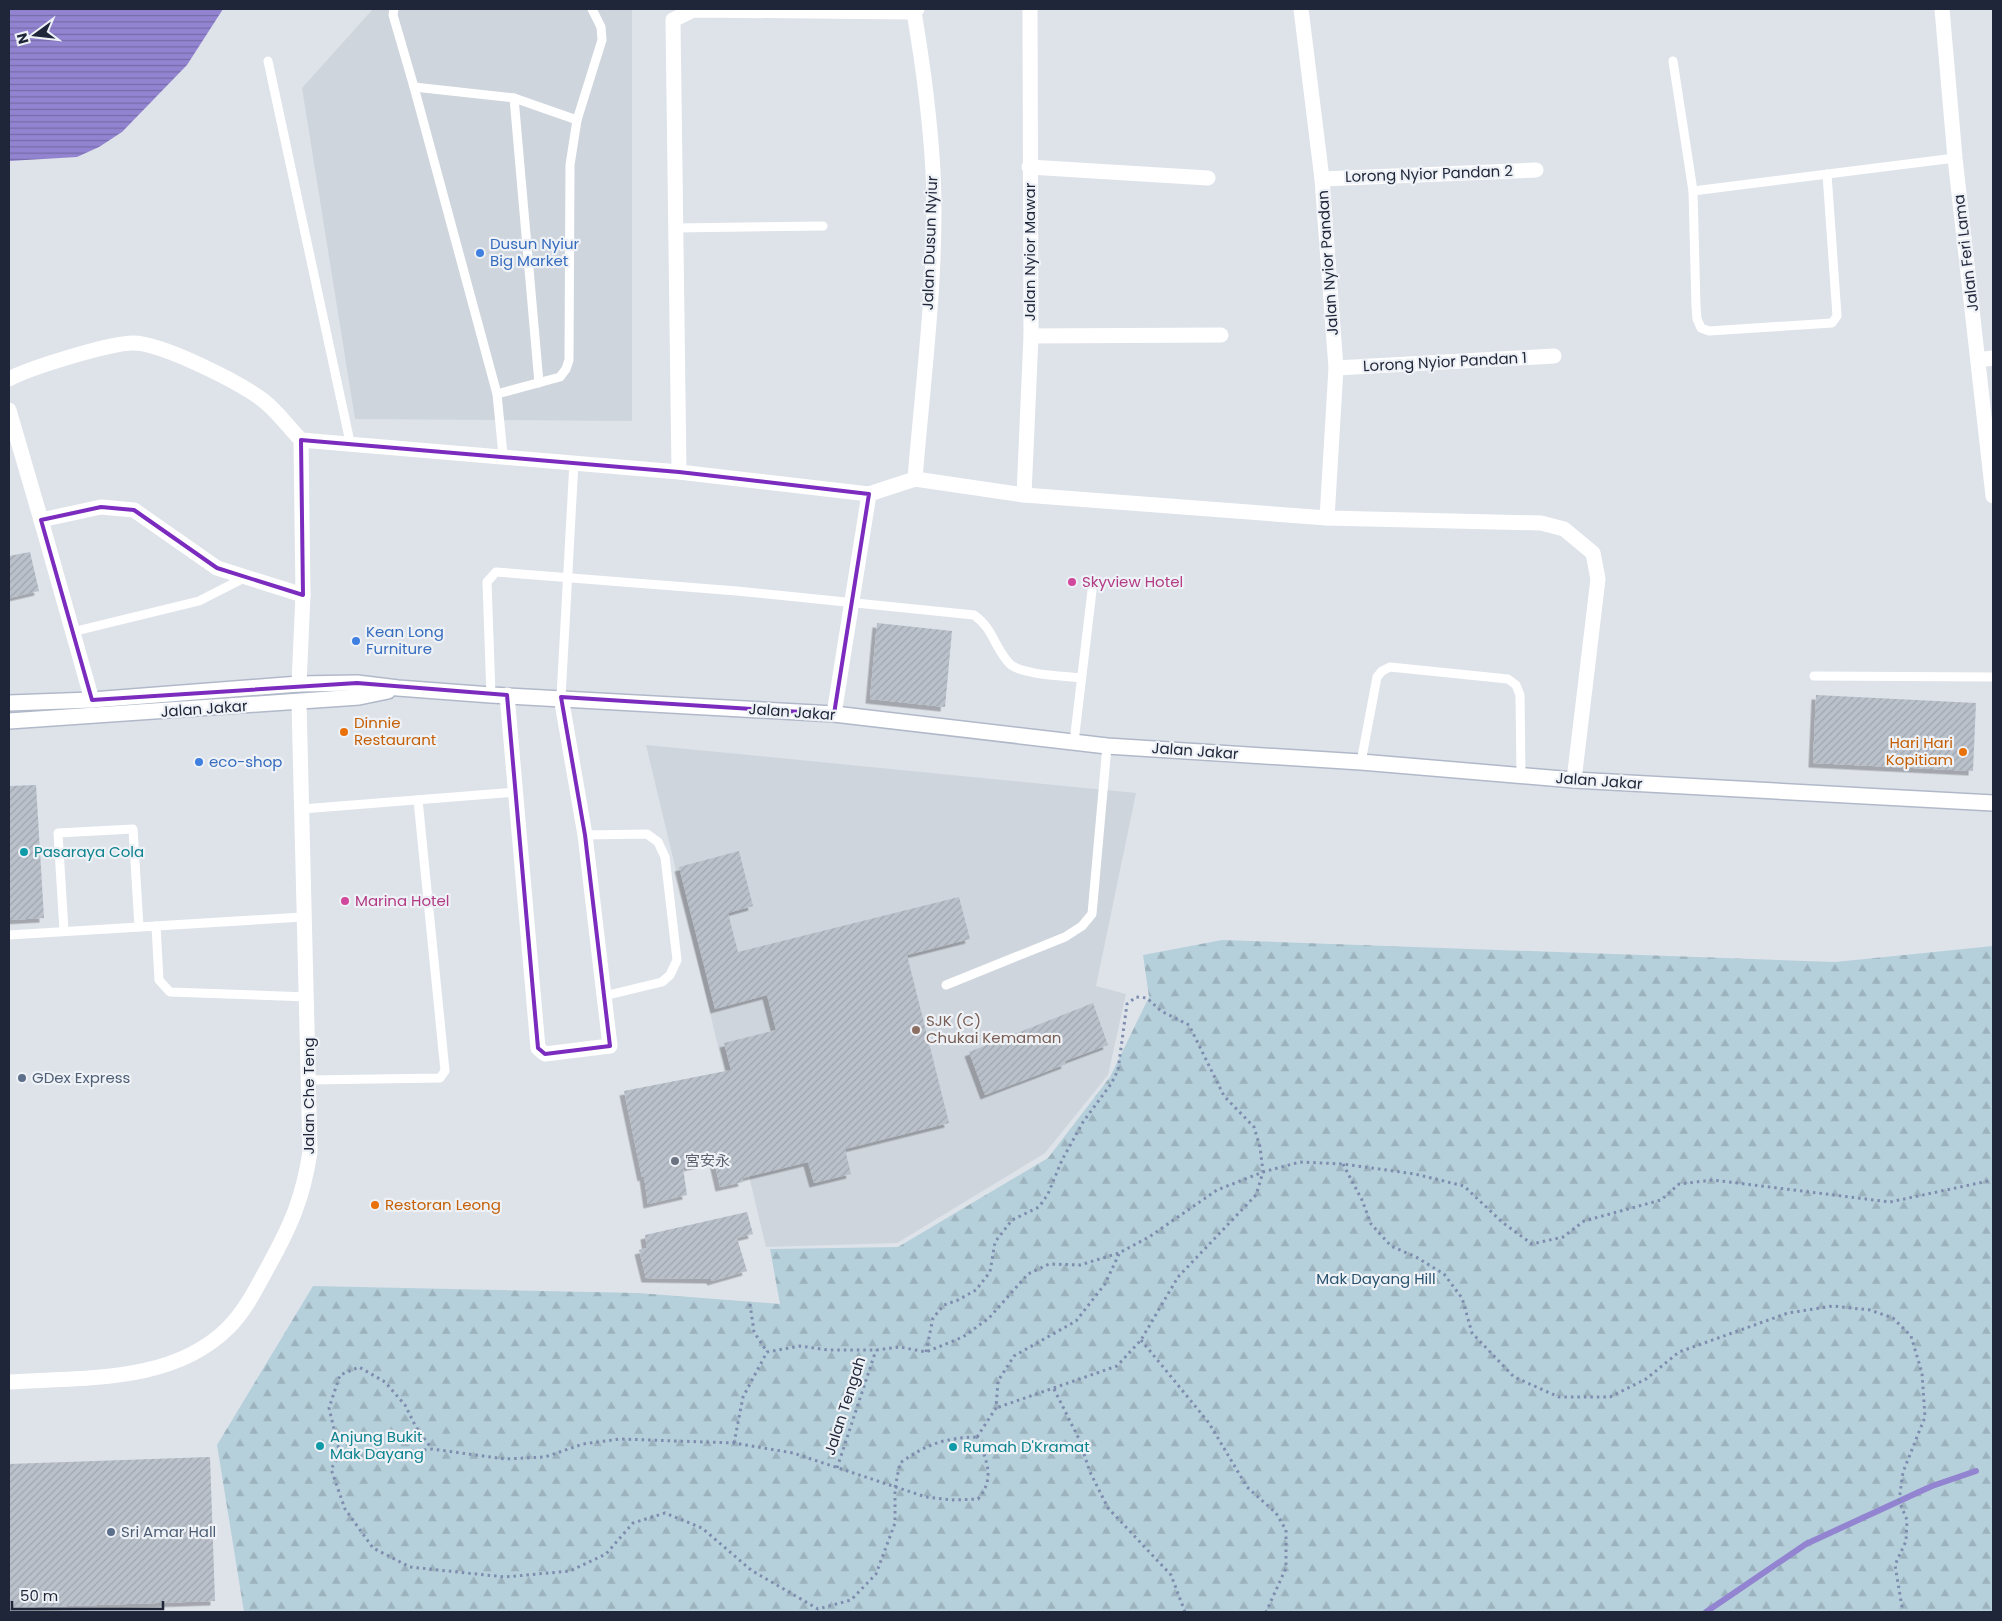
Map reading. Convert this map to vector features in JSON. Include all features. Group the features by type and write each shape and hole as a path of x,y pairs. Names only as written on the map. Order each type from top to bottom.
{"street":[{"name":"Jalan Nyior Mawar","path":"1024,495 1030,336 1030,9"},
{"name":"Jalan Nyior Pandan","path":"1301,9 1322,178 1336,368 1327,518"},
{"name":"Jalan Feri Lama","path":"1942,9 1955,158 1986,359 1993,496"},
{"path":"679,472 673,20 694,10 916,10"},
{"name":"Jalan Dusun Nyiur","path":"915,478 931,276 933,172 916,10"},
{"path":"1029,167 1208,178"},
{"name":"Lorong Nyior Pandan 2","path":"1322,178 1536,170"},
{"path":"1030,336 1220,335"},
{"path":"9,380 88,352 133,343 161,349 238,386 265,402 301,440 303,595 299,684"},
{"name":"Lorong Nyior Pandan 1","path":"1336,368 1554,356"},
{"path":"9,410 92,700"},
{"path":"301,440 350,442 574,462 869,494 915,478 1024,495 1327,518 1541,523 1564,529 1593,553 1598,579 1574,780"},
{"path":"834,714 869,494"},
{"path":"41,520 101,507 134,510 218,568 303,595"},
{"name":"Jalan Jakar","path":"9,703 92,700 299,684 357,683 491,695 561,697 834,714 1108,746 1361,762 1574,780 1993,803"},
{"name":"Jalan Jakar","path":"9,721 360,697 398,688"},
{"path":"507,695 538,1048 545,1054 610,1046 585,836 561,697"},
{"name":"Jalan Che Teng","path":"9,1382 141,1373 173,1364 204,1347 228,1328 251,1300 293,1220 304,1186 310,1152 308,997 303,917 299,702"}],"lane":[{"path":"394,9 393,16 497,394 503,456"},
{"path":"497,394 560,377 566,369 569,360 570,165 577,120 602,40 601,27 592,9"},
{"path":"268,61 350,442"},
{"path":"1673,61 1693,191 1696,307 1697,319 1701,328 1709,330 1832,323 1837,316 1828,174"},
{"path":"414,87 514,98 577,120"},
{"path":"514,98 539,383"},
{"path":"1693,191 1955,158"},
{"path":"675,228 823,226"},
{"path":"561,697 574,462"},
{"path":"491,695 487,582 496,572 852,602 974,615 984,622 1010,664 1022,670 1082,678"},
{"path":"72,632 199,601 246,577"},
{"path":"1074,742 1092,591"},
{"path":"1361,762 1377,677 1382,670 1390,667 1508,679 1516,685 1520,695 1521,775"},
{"path":"1814,676 1993,677"},
{"path":"946,985 1065,937 1082,926 1092,914 1108,746"},
{"path":"302,809 515,792"},
{"path":"309,1080 440,1078 444,1070 418,800"},
{"path":"64,931 58,833 133,829 139,927"},
{"path":"585,836 647,834 658,842 665,857 677,960 674,967 670,975 662,982 604,996"},
{"path":"9,934 303,917"},
{"path":"156,926 159,980 170,992 308,997"}],"path":[{"path":"926,1352 933,1318 944,1305 976,1290 990,1272 995,1242 1012,1220 1039,1207 1048,1194 1062,1160 1083,1122 1111,1084 1118,1070 1127,1004 1136,997 1147,998 1161,1011 1189,1025 1224,1096 1254,1127 1260,1147 1263,1172 1256,1195 1178,1277 1141,1340 1118,1366 996,1408"},
{"path":"767,1352 800,1346 828,1350 876,1350 900,1347 926,1352 963,1336 989,1318 1028,1274 1049,1264 1080,1265 1119,1254 1149,1237 1217,1190 1263,1172 1300,1162 1343,1164 1415,1174 1464,1186 1502,1222 1532,1244 1563,1237 1584,1221 1661,1200 1679,1184 1713,1180 1890,1202 1993,1180"},
{"path":"1343,1164 1362,1200 1371,1224 1390,1246 1416,1257 1444,1274 1462,1298 1472,1333 1514,1377 1559,1397 1610,1397 1646,1379 1679,1352 1788,1313 1833,1306 1870,1310 1893,1318 1911,1336 1922,1373 1925,1417 1903,1472 1901,1482 1899,1500 1907,1520 1906,1541 1896,1565 1902,1607 1901,1612"},
{"path":"977,1437 996,1408 998,1381 1014,1356 1076,1321 1105,1284 1119,1254"},
{"path":"750,1304 754,1332 767,1352"},
{"path":"1141,1340 1209,1423 1247,1487 1276,1512 1286,1530 1286,1568 1266,1612"},
{"name":"Jalan Tengah","path":"836,1468 876,1350"},
{"path":"734,1443 743,1397 767,1352"},
{"path":"432,1449 417,1429 405,1405 385,1382 359,1367 340,1375 329,1408 340,1454 331,1468 345,1509 373,1548 410,1567 505,1577 570,1571 606,1554 633,1523 665,1513 702,1528 751,1570 818,1609 851,1600 876,1574 895,1523 895,1488 900,1463 924,1446 952,1438 977,1437"},
{"path":"1054,1389 1079,1439 1090,1472 1108,1508 1171,1575 1185,1612"},
{"path":"340,1454 361,1457 432,1449 505,1459 545,1457 583,1444 620,1439 734,1443 793,1453 895,1488 926,1497 951,1500 978,1499 987,1488 988,1462 977,1437"}],"highlighted area":[{"path":"301,440 679,472 869,494 834,714 561,697 585,835 610,1046 545,1054 538,1048 507,695 357,683 92,700 41,520 101,507 134,510 217,568 303,595"}],"shaded area":[{"path":"9,9 223,9 187,65 122,132 99,147 77,157 9,161"},
{"name":"Dusun Nyiur Big Market","path":"373,9 632,9 632,421 355,419 302,88"},
{"name":"SJK (C) Chukai Kemaman","path":"646,745 1136,793 1096,986 1126,994 1108,1075 1045,1153 897,1243 766,1247"}],"green space":[{"name":"Mak Dayang Hill","path":"1222,940 1835,962 1993,946 1993,1612 244,1612 217,1445 313,1286 638,1293 780,1304 770,1249 898,1247 1048,1158 1110,1077 1149,997 1143,955"}],"building":[{"path":"30,552 39,591 9,598 9,556"},
{"path":"877,623 952,631 945,707 870,699"},
{"path":"1816,695 1976,703 1973,771 1813,763"},
{"name":"Pasaraya Cola","path":"36,785 44,918 9,920 9,786"},
{"path":"739,851 753,906 728,913 738,952 959,897 970,939 907,955 949,1123 845,1149 851,1174 814,1183 808,1162 742,1178 743,1182 720,1187 714,1161 683,1168 687,1195 648,1204 644,1176 642,1177 624,1091 731,1070 724,1043 776,1030 767,995 715,1009 679,867"},
{"path":"1093,1003 1108,1045 1065,1061 1066,1064 985,1095 969,1052"},
{"path":"747,1212 753,1234 737,1238 747,1271 712,1281 711,1279 646,1278 639,1250 647,1248 645,1235"},
{"name":"Sri Amar Hall","path":"210,1457 215,1601 9,1608 9,1464"}],"waterway":[{"path":"1706,1612 1806,1544 1932,1486 1976,1471"}],"place":[{"name":"Dusun Nyiur Big Market","path":"480,253"},
{"name":"Skyview Hotel","path":"1072,582"},
{"name":"Kean Long Furniture","path":"356,641"},
{"name":"Dinnie Restaurant","path":"344,732"},
{"name":"Hari Hari Kopitiam","path":"1963,752"},
{"name":"eco-shop","path":"199,762"},
{"name":"Pasaraya Cola","path":"24,852"},
{"name":"Marina Hotel","path":"345,901"},
{"name":"SJK (C) Chukai Kemaman","path":"916,1030"},
{"name":"GDex Express","path":"22,1078"},
{"name":"宮安永","path":"675,1161"},
{"name":"Restoran Leong","path":"375,1205"},
{"name":"Anjung Bukit Mak Dayang","path":"320,1446"},
{"name":"Rumah D'Kramat","path":"953,1447"},
{"name":"Sri Amar Hall","path":"111,1532"}]}
